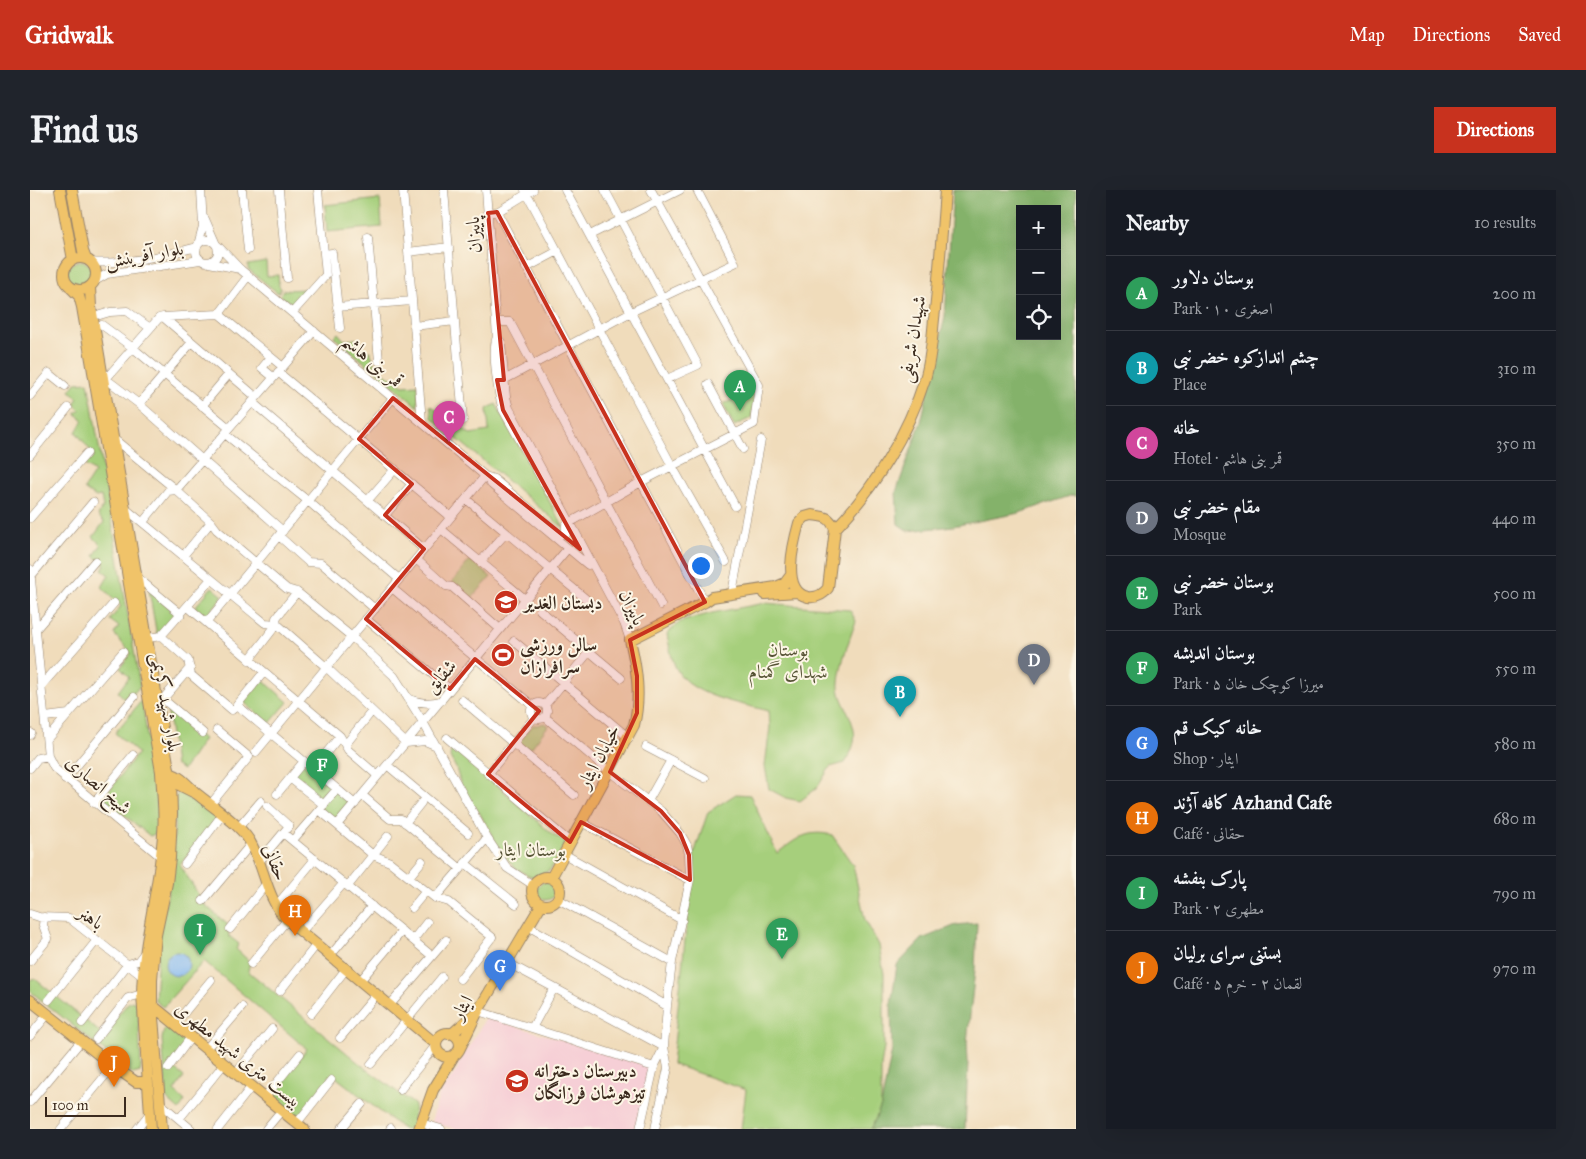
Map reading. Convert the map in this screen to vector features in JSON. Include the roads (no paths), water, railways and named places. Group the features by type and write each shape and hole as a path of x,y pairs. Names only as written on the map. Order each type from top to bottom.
{"main road":[{"path":"56,190 63,205"},
{"path":"60,190 73,260"},
{"path":"72,190 81,240 88,261 95,268 92,284 81,291 71,288 65,281 66,266 77,258 88,261"},
{"name":"شهیدان شریفی","path":"835,529 852,512 887,461 925,378 930,354 945,190"},
{"path":"69,240 75,244 80,243 81,240"},
{"name":"بلوار شهید کریمی","path":"92,284 87,307 172,814 167,884 156,935 152,979 152,1005 162,1129"},
{"name":"بلوار شهید کریمی","path":"71,288 87,307 104,381 160,699 166,776 163,833 161,857 142,976 151,1129"},
{"path":"812,515 825,517 831,520 835,529 828,588 824,594 814,597 805,596 798,592 792,584 791,575 799,523 805,517 812,515"},
{"path":"630,640 712,597 776,587 785,583 791,575"},
{"path":"705,602 714,603 743,597 798,592"},
{"name":"خیابان ایثار","path":"551,878 629,738 638,713 637,676 630,640"},
{"name":"حقانی","path":"166,776 197,794 238,828 251,844 276,906 287,920 409,1020 436,1045 439,1054 453,1054"},
{"path":"551,878 559,887 558,899 552,904 541,905 532,894 533,885 539,879 551,878"},
{"name":"ایثار","path":"453,1054 541,905"},
{"path":"30,1000 136,1082 148,1082"},
{"name":"بیست متری شهید مطهری","path":"152,1005 300,1126"},
{"path":"436,1045 439,1037 460,1028 478,1011"},
{"path":"409,1020 432,1031 457,1038 459,1044 448,1061 447,1069 433,1090 420,1126"},
{"path":"154,1033 157,1026 161,1023 175,1024"}],"street":[{"path":"200,190 203,214 202,233 196,254 200,260 240,270"},
{"path":"242,190 248,250"},
{"path":"279,190 287,278"},
{"path":"292,313 326,275 318,190"},
{"path":"403,190 422,422"},
{"path":"444,190 463,420"},
{"name":"پاییزان","path":"486,190 497,337 501,342 499,396 503,410 569,523 624,623 630,640"},
{"path":"565,190 736,506"},
{"path":"605,190 698,365 666,379"},
{"path":"569,523 641,482 754,424 759,385 651,190"},
{"path":"590,235 680,190"},
{"path":"501,380 662,296 735,263 697,190"},
{"path":"488,212 497,212 528,191 672,466 726,562"},
{"path":"497,212 705,602"},
{"path":"203,214 216,244 218,256 209,263"},
{"path":"368,237 379,362"},
{"path":"197,246 206,240 216,244 240,270"},
{"name":"بلوار آفرینش","path":"88,261 105,263 178,252 197,246"},
{"path":"408,252 449,247"},
{"path":"526,268 558,251"},
{"path":"324,254 332,252 340,328"},
{"name":"بلوار آفرینش","path":"92,284 107,274 200,260"},
{"name":"قمر بنی هاشم","path":"240,270 422,422 485,476 492,485 588,565"},
{"path":"220,314 248,276"},
{"path":"337,308 412,301"},
{"path":"100,314 127,311 150,328"},
{"path":"104,381 159,318 163,316 220,314 271,357 278,372 451,517"},
{"path":"163,316 229,374 254,400 424,549"},
{"path":"414,326 455,321"},
{"path":"496,322 510,322 661,605"},
{"path":"102,324 165,374 227,431 399,579"},
{"path":"143,522 168,491 176,490 314,331"},
{"path":"139,404 192,342"},
{"path":"271,357 262,368 278,372"},
{"path":"30,396 49,373 65,386"},
{"path":"202,406 229,374"},
{"path":"104,381 110,382 139,404 281,533 308,562 321,563 375,608"},
{"path":"708,384 743,449"},
{"path":"207,622 393,398"},
{"path":"30,455 68,408"},
{"path":"114,439 176,490 211,522 217,530 286,588 297,592 352,636 394,676 437,746 487,838 507,868 533,885"},
{"path":"732,593 761,440"},
{"path":"30,518 87,453"},
{"path":"368,500 394,469"},
{"path":"210,804 271,734 485,476"},
{"name":"قمر بنی هاشم","path":"485,476 494,480 560,534 566,534 569,523"},
{"path":"385,515 412,484"},
{"path":"466,499 592,604"},
{"path":"30,572 93,502"},
{"path":"126,509 266,623 277,624 406,743 425,741 437,746"},
{"path":"183,556 211,522"},
{"name":"پاییزان","path":"569,523 588,565 630,640"},
{"path":"441,529 525,599"},
{"path":"480,562 506,533"},
{"name":"شقایق","path":"337,825 568,548"},
{"path":"416,559 446,586 452,587 500,629"},
{"path":"36,629 95,561"},
{"name":"شیخ انصاری","path":"30,572 36,629 34,652 42,684 48,756 54,768 66,780 161,857"},
{"path":"138,578 181,614"},
{"path":"148,638 161,636 211,579"},
{"path":"392,588 533,706"},
{"path":"249,660 277,624 276,618 297,592"},
{"path":"42,684 114,603"},
{"path":"188,607 340,736 348,750 378,776"},
{"path":"540,610 622,678"},
{"path":"366,619 450,689"},
{"path":"161,636 188,660 191,675 271,734 355,804"},
{"path":"514,641 629,738"},
{"path":"47,739 123,652"},
{"path":"545,705 589,652"},
{"path":"190,668 160,699 202,733"},
{"path":"234,708 264,672"},
{"path":"66,780 134,697"},
{"path":"408,699 428,704 441,701"},
{"path":"462,700 574,795"},
{"path":"534,718 531,711 538,702 545,705 548,709 546,717"},
{"path":"346,744 372,711"},
{"path":"45,717 69,714"},
{"path":"534,718 541,719 546,717"},
{"path":"546,717 610,772 661,811 680,833 689,855 690,880 672,962 667,1006 664,1047 668,1068 655,1129"},
{"path":"488,774 534,718"},
{"path":"217,730 253,755"},
{"path":"314,769 340,736"},
{"path":"448,738 570,842"},
{"path":"646,747 705,778"},
{"path":"94,804 133,755"},
{"path":"30,768 38,758 48,756"},
{"path":"648,801 671,760"},
{"path":"277,794 304,761"},
{"path":"387,765 468,833"},
{"path":"290,778 322,807 337,825 373,855 390,862 435,898 449,902 492,937 460,978"},
{"path":"293,840 337,789"},
{"path":"362,795 390,819 401,819 516,904"},
{"path":"238,828 264,804 289,826 258,863"},
{"path":"405,822 421,804"},
{"path":"185,864 222,815"},
{"path":"582,822 690,880"},
{"path":"284,833 432,956"},
{"path":"302,931 373,855 388,836"},
{"path":"435,898 487,838"},
{"path":"203,901 251,844"},
{"path":"564,854 682,920"},
{"path":"276,906 315,859"},
{"path":"409,877 422,861"},
{"path":"230,929 266,884"},
{"path":"412,908 426,891"},
{"path":"558,899 672,962"},
{"path":"330,956 372,906"},
{"name":"باهنر","path":"30,914 44,917 68,918 142,976"},
{"path":"30,961 48,939 43,925 44,917"},
{"path":"251,964 287,920"},
{"path":"413,940 427,922"},
{"path":"528,926 667,1006"},
{"path":"360,980 402,931"},
{"path":"49,1000 97,940"},
{"path":"390,1005 446,940"},
{"path":"280,991 317,944"},
{"path":"82,1023 128,964 138,961 145,952"},
{"path":"508,963 664,1047"},
{"path":"311,1014 346,969"},
{"path":"371,1064 409,1020 442,977"},
{"path":"175,1024 211,980"},
{"path":"532,1028 554,988"},
{"path":"96,1039 128,998 142,994"},
{"path":"340,1038 377,994"},
{"path":"206,1049 242,1007"},
{"path":"478,1011 654,1067"},
{"path":"30,1036 48,1014"},
{"path":"236,1073 272,1029"},
{"path":"168,1068 192,1037"},
{"path":"30,1102 81,1041"},
{"path":"400,1090 436,1045"},
{"path":"640,1129 654,1067 664,1047"},
{"path":"264,1097 300,1054"},
{"path":"179,1119 224,1064"},
{"path":"60,1129 113,1066"},
{"path":"300,1126 331,1080"},
{"path":"218,1129 252,1086"},
{"path":"160,1103 191,1129"},
{"path":"341,1129 362,1104"},
{"path":"266,1129 281,1110"},
{"path":"136,1129 150,1113"},
{"path":"420,1126 441,1129"}],"water":[{"path":"177,952 182,953 188,959 188,969 182,975 177,976 172,975 166,969 165,964 166,959 172,953"}],"place":[{"name":"بوستان دلاور","path":"740,411"},
{"name":"خانه","path":"449,442"},
{"name":"دبستان الغدیر","path":"506,602"},
{"name":"سالن ورزشی سرافرازان","path":"503,655"},
{"name":"مقام خضر نبی","path":"1034,685"},
{"name":"چشم اندازکوه خضر نبی","path":"900,717"},
{"name":"بوستان اندیشه","path":"322,790"},
{"name":"کافه آژند Azhand Cafe","path":"295,936"},
{"name":"پارک بنفشه","path":"200,955"},
{"name":"بوستان خضر نبی","path":"782,959"},
{"name":"خانه کیک قم","path":"500,991"},
{"name":"دبیرستان دخترانه تیزهوشان فرزانگان","path":"517,1081"},
{"name":"بستنی سرای برلیان","path":"114,1087"}],"park label":[{"name":"بوستان شهدای گمنام","path":"788,660"},
{"name":"بوستان ایثار","path":"531,849"}]}
